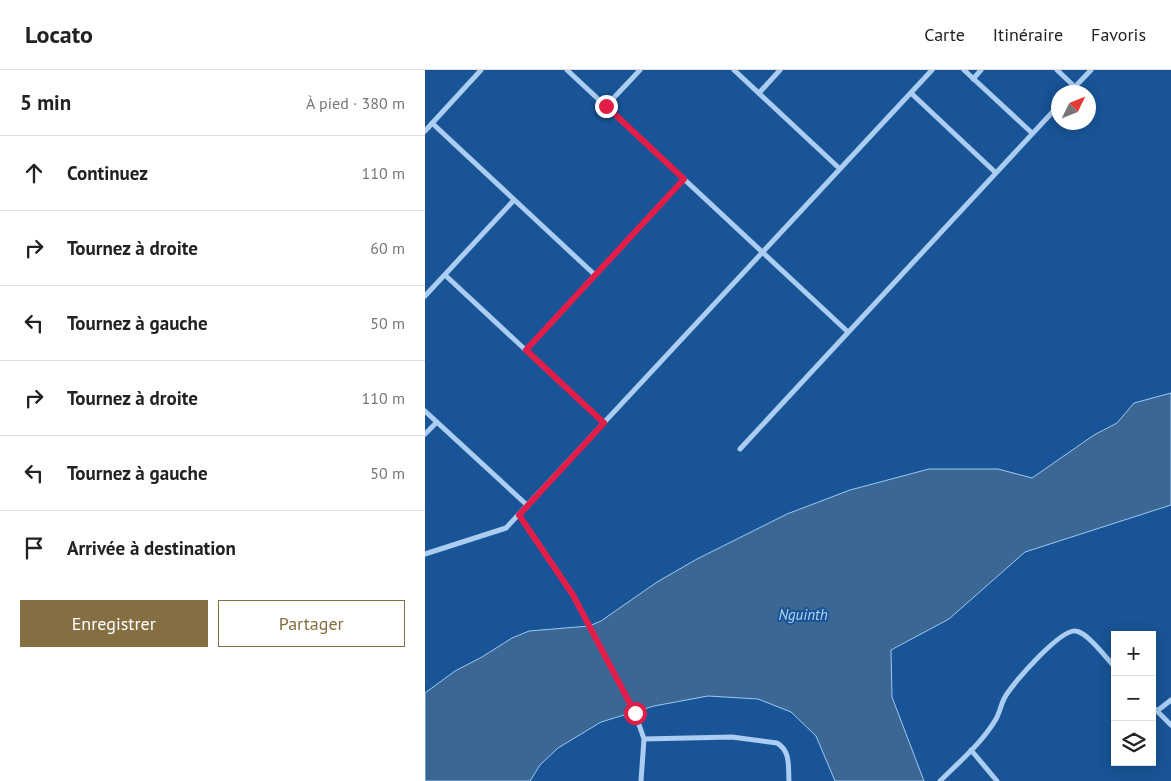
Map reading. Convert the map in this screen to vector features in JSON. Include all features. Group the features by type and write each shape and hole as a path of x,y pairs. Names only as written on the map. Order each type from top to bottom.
{"street":[{"path":"425,131 481,70"},
{"path":"567,70 849,332"},
{"path":"606,106 640,70"},
{"path":"734,70 841,169"},
{"path":"759,93 781,70"},
{"path":"425,554 506,528 932,70"},
{"path":"964,70 1032,133"},
{"path":"973,78 981,70"},
{"path":"1057,70 1073,85"},
{"path":"1077,85 1091,70"},
{"path":"911,93 996,172"},
{"path":"740,449 1051,113"},
{"path":"432,123 595,275"},
{"path":"526,350 684,179"},
{"path":"425,296 514,200"},
{"path":"445,275 604,423"},
{"path":"425,411 528,506"},
{"path":"425,434 437,422"},
{"path":"519,515 573,595 635,713 644,739 641,781"},
{"path":"940,781 971,750 996,718 1005,698 1022,673 1057,640 1072,631 1078,631 1086,636 1111,663"},
{"path":"1156,707 1171,700"},
{"path":"1156,710 1171,725"},
{"path":"644,739 732,737 777,743 783,746 786,751 789,781"},
{"path":"971,750 997,781"}],"water":[{"name":"Nguinth","path":"1171,393 1171,505 1025,552 949,619 891,650 892,697 924,781 835,781 816,736 791,712 758,699 708,696 654,706 601,722 558,748 540,765 530,781 425,781 425,693 455,671 512,638 529,631 589,626 601,621 657,582 697,559 787,514 850,490 929,469 998,469 1032,478 1094,435 1117,423 1134,403"}],"route":[{"path":"606,106 684,179 526,350 604,423 519,515 573,595 635,713"}]}
